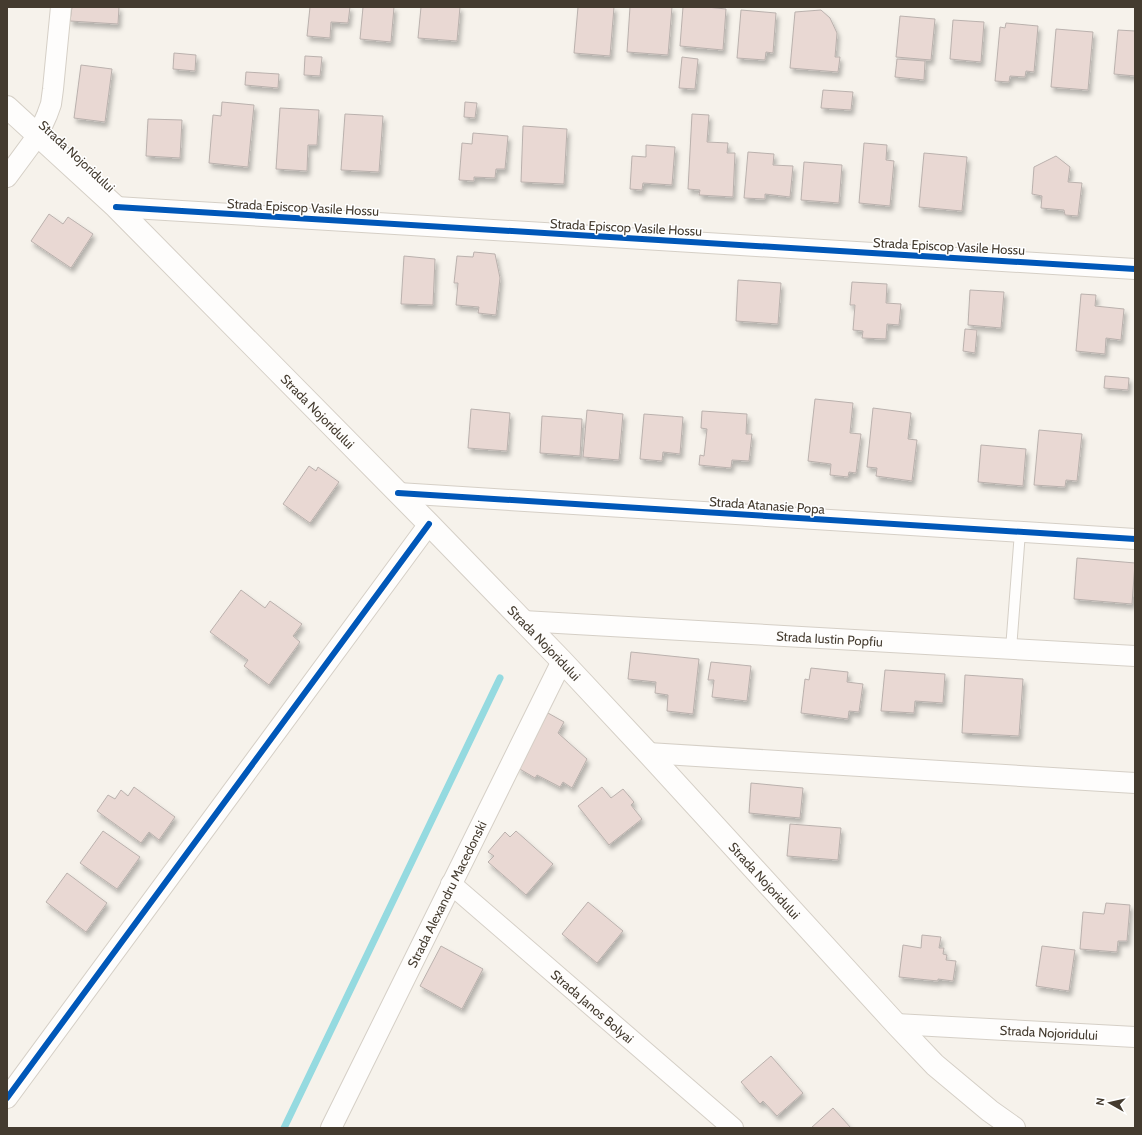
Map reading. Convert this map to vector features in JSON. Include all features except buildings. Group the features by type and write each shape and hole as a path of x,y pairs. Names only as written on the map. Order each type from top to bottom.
{"main road":[{"name":"Strada Nojoridului","path":"7,107 116,207 562,661 896,1024"},
{"path":"896,1024 935,1065 990,1111 1014,1128"}],"street":[{"path":"7,176 38,135 48,115 51,104 61,7"},
{"name":"Strada Episcop Vasile Hossu","path":"116,207 1135,269"},
{"name":"Strada Atanasie Popa","path":"398,493 1135,539"},
{"path":"7,1098 429,524"},
{"name":"Strada Iustin Popfiu","path":"523,621 1135,656"},
{"name":"Strada Alexandru Macedonski","path":"331,1128 562,661"},
{"path":"648,753 1135,783"},
{"name":"Strada Janos Bolyai","path":"451,884 733,1128"},
{"name":"Strada Nojoridului","path":"896,1024 1135,1038"}],"lane":[{"path":"1011,649 1020,532"}],"waterway":[{"path":"284,1128 500,678"}],"cycle path":[{"path":"116,207 1135,269"},
{"path":"398,493 1135,539"},
{"path":"7,1098 429,524"}]}
